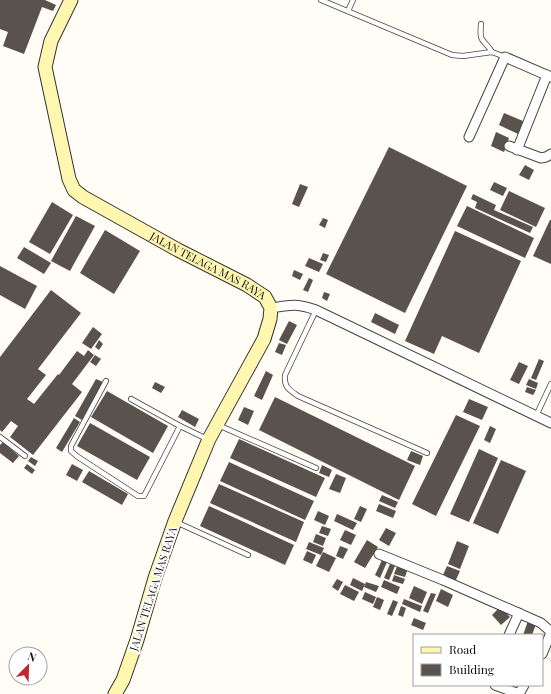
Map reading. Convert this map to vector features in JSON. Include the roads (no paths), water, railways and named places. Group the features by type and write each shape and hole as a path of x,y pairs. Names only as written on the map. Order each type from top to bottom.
{"main road":[{"name":"JALAN TELAGA MAS RAYA","path":"71,0 51,41 45,66 70,179 74,190 82,197 178,250 247,284 265,296 271,308 270,319 264,339 216,424 175,521 155,578 137,640 123,680 115,694"}],"street":[{"path":"469,137 505,57 549,76 513,148 541,158 551,154"},
{"path":"271,308 302,305 316,310 551,423"},
{"path":"379,554 541,623 550,631 550,635 543,652"},
{"path":"509,634 519,613"},
{"path":"498,686 519,694"}],"lane":[{"path":"321,0 452,55 463,56 492,52"},
{"path":"348,11 353,0"},
{"path":"482,24 480,35 483,42 492,52 505,57"},
{"path":"316,310 285,375 284,383 287,389 298,396 427,453"},
{"path":"106,381 71,446 71,451 138,496 144,496 180,426"},
{"path":"536,416 551,384"},
{"path":"131,399 180,426 209,439"},
{"path":"216,424 316,468"},
{"path":"0,437 25,456"},
{"path":"175,521 248,555"}]}
